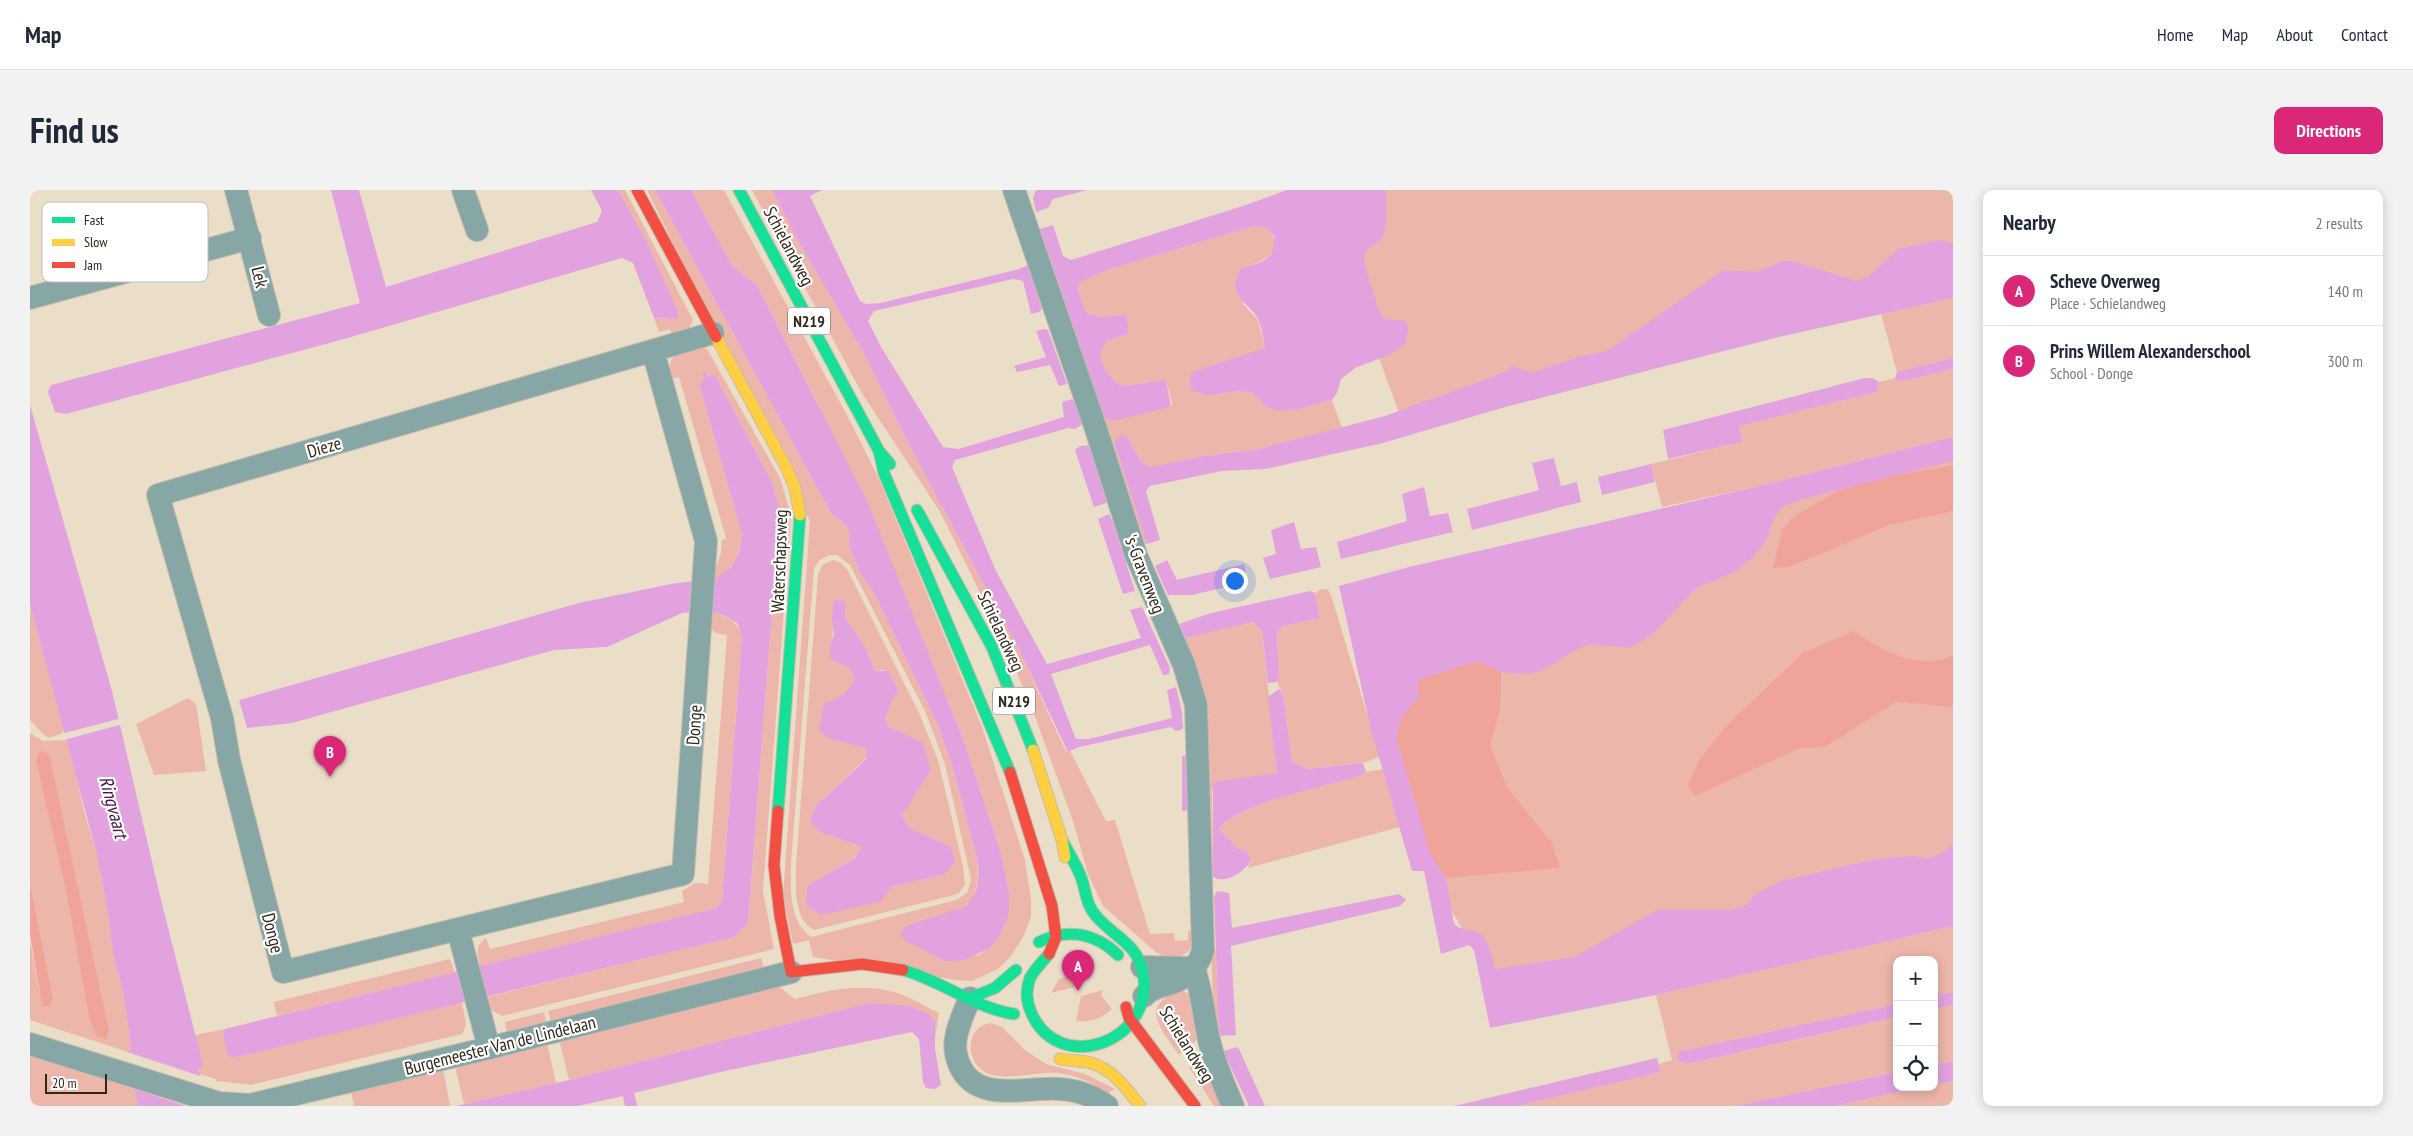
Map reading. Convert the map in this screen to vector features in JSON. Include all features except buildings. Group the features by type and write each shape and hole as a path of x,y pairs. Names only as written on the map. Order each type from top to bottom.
{"main road":[{"name":"Waterschapsweg","path":"637,190 784,465 795,488 800,509 797,573 774,865 781,924 790,972"},
{"name":"Schielandweg","path":"739,190 879,451 897,475"},
{"name":"Schielandweg","path":"879,451 884,473 965,668 1005,757 1035,853 1042,865 1056,935 1032,947 1041,932 1040,910 1032,870 1035,853"},
{"name":"Schielandweg","path":"911,500 992,647 1031,745 1062,840 1080,876 1092,912 1128,943 1129,962"},
{"name":"Schielandweg","path":"1062,840 1067,875"},
{"name":"N219","path":"1016,1019 1027,1018 1057,1040 1075,1046 1088,1046 1113,1040 1133,1023 1146,986 1129,962 1092,936 1081,924"},
{"name":"N219","path":"1038,1025 1029,1009 1027,990 1031,978 1049,954 1056,935 1074,933 1092,936"},
{"name":"Burgemeester Van de Lindelaan","path":"790,972 845,964 880,964 904,970 970,998 991,1010 1016,1019"},
{"path":"970,998 996,988 1018,966 1011,998 1016,1019"},
{"name":"N219","path":"1133,1023 1127,1009 1140,1003"},
{"name":"Schielandweg","path":"1133,1023 1194,1106"},
{"path":"1049,1054 1077,1062 1098,1065 1112,1073 1140,1106"},
{"name":"Schielandweg","path":"1182,1068 1196,1090 1203,1106"}],"street":[{"name":"Lek","path":"236,190 269,315"},
{"path":"463,190 477,230"},
{"name":"'s-Gravenweg","path":"1014,190 1096,429 1136,555 1184,665 1196,705 1203,950 1201,961 1194,968"},
{"path":"208,249 250,238"},
{"path":"30,298 89,282"},
{"name":"Dieze","path":"222,718 158,495 713,333"},
{"name":"Donge","path":"222,718 229,760 283,972 683,874 700,644 699,619 706,541 653,351"},
{"path":"458,930 489,1048"},
{"path":"1129,962 1156,969 1194,968"},
{"path":"1140,1003 1149,990 1176,982 1194,968"},
{"path":"1194,968 1200,985 1209,1040 1217,1069 1233,1106"},
{"name":"Burgemeester Van de Lindelaan","path":"30,1044 219,1104 250,1105 489,1048 790,972"},
{"path":"970,998 955,1039 956,1054 963,1071 970,1079 996,1098 1061,1089 1088,1095 1106,1106"}],"shaded area":[{"path":"618,190 625,190 693,320 688,331 672,336 670,329 659,332 654,318 665,319 673,317 645,238"},
{"path":"647,190 655,190 831,513 845,524 850,533 849,546 860,573 873,591 937,723 952,765 977,859 978,881 973,899 966,906 956,911 977,956 990,948 1000,935 1007,920 1009,893 1001,853 965,744 909,607 819,406 757,285 733,267 691,190 724,190 849,419 880,481 982,727 1025,860 1031,899 1031,917 1024,935 1011,956 998,969 972,981 813,957 809,940 793,944 783,895 810,521","holes":["830,555 837,555 850,565 925,711 945,764 971,879 967,893 956,900 811,937 798,922 792,903 791,863 814,568 820,560"]},
{"path":"752,190 772,190 801,246 863,352 909,445 1019,650 1062,743 1067,752 1070,751 1106,821 1115,820 1150,934 1174,933 1175,941 1188,940 1188,931 1194,931 1195,945 1187,953 1168,957 1157,953 1103,906 1088,874 1073,821 1030,703 968,568 939,510 863,395"},
{"path":"1364,190 1953,190 1953,284 1405,429 1350,279"},
{"path":"1255,226 1267,228 1275,244 1274,250 1264,260 1241,269 1243,304 1258,320 1265,348 1235,360 1208,396 1239,391 1253,393 1266,407 1299,409 1332,400 1342,428 1259,449 1204,456 1150,468 1141,461 1127,437 1114,442 1147,544 1141,543 1037,230 1040,229 1104,418 1109,420 1171,407 1172,403 1166,380 1119,386 1110,376 1100,356 1107,341 1129,334 1125,314 1101,317 1086,313 1078,290 1078,282 1110,269"},
{"path":"1953,298 1953,358 1897,372 1881,314"},
{"path":"698,347 707,349 780,478 791,515 763,891 774,949 502,1016 491,1010 487,997 733,937 748,923 779,520 778,503 772,482 716,377 702,374 705,378 699,384 742,534 737,556 729,569 724,574 710,581 720,556 721,541 726,538 679,377 671,379 670,370 670,364 675,356"},
{"path":"1953,369 1953,437 1755,487 1662,507 1651,464 1743,442 1739,426 1877,392 1879,382 1895,378 1899,382"},
{"path":"1953,450 1953,904 1493,983 1410,838 1366,618"},
{"path":"1953,465 1953,511 1889,525 1789,567 1773,568 1782,530 1794,516 1840,490 1888,477"},
{"path":"833,560 841,563 848,571 919,713 938,760 963,866 965,885 958,894 814,930 807,925 799,910 796,892 796,865 818,575 822,565","holes":["845,602 845,618 865,646 875,671 884,670 885,716 888,727 931,770 902,814 909,828 950,846 945,874 891,887 808,885 856,857 862,847 819,832 810,821 815,807 866,758 867,749 828,738 839,699 851,687 854,680 851,669 830,659 833,630 832,619"]},
{"path":"1322,589 1328,590 1331,595 1380,757 1363,763 1307,769 1292,762 1283,694 1277,682 1279,680 1277,632 1283,626 1320,618 1315,593"},
{"path":"30,604 64,725 63,733 49,738 30,720"},
{"path":"707,611 728,618 736,624 742,634 722,900 716,908 480,967 478,947 486,938 490,949 684,902 682,891 695,883 708,884 727,635 716,633 707,625"},
{"path":"1250,621 1262,631 1277,773 1212,789 1213,877 1208,874 1207,720 1209,718 1205,700 1177,632 1179,624 1185,638"},
{"path":"1854,631 1876,646 1901,657 1927,661 1940,660 1953,655 1953,707 1896,702 1825,747 1800,748 1695,796 1688,786 1699,760 1725,727 1803,653"},
{"path":"1477,661 1501,672 1500,709 1490,746 1507,787 1552,843 1560,868 1446,878 1431,856 1396,737 1401,718 1419,697 1418,680"},
{"path":"188,698 196,704 206,771 154,775 136,724"},
{"path":"30,733 43,741 68,740 84,811 96,851 107,907 113,954 123,991 131,1048 128,1052 30,1020 30,940 42,1006 53,998 30,883"},
{"path":"40,751 49,754 109,1031 106,1040 97,1036 90,1021 66,890 36,760"},
{"path":"1383,769 1400,827 1248,868 1251,860 1219,829 1230,819 1264,803 1360,776 1366,772"},
{"path":"30,883 53,998 50,1006 42,1006 30,934"},
{"path":"1953,926 1953,992 1938,995 1938,956 1893,956 1893,1005 1679,1052 1678,1061 1689,1064 1893,1018 1893,1073 1735,1106 1518,1106 1661,1072 1659,1064 1672,1060 1656,995"},
{"path":"1211,950 1216,950 1219,1036 1214,1032"},
{"path":"761,958 764,968 551,1022 548,1011"},
{"path":"450,959 455,973 277,1016 274,1002"},
{"path":"1072,959 1081,959 1074,987 1051,993 1059,979 1075,975"},
{"path":"778,986 795,999 854,988 878,989 909,997 939,1013 935,1038 935,1022 869,1003 569,1080 559,1039"},
{"path":"1103,990 1101,995 1112,1009 1095,1020 1076,1021 1081,996"},
{"path":"1182,990 1191,996 1199,1038 1179,1055 1160,1027 1157,1010 1160,1003 1168,996"},
{"path":"462,1002 466,1025 462,1034 251,1085 216,1081 216,1079 200,1074 195,1035 225,1029 223,1035 233,1058"},
{"path":"1953,1005 1953,1061 1938,1063 1938,1046 1938,1008"},
{"path":"544,1012 546,1023 507,1032 505,1022"},
{"path":"991,1023 1002,1027 1025,1050 1046,1064 1085,1074 1115,1089 1108,1093 1084,1080 1058,1073 998,1076 988,1073 979,1068 972,1056 971,1041 977,1030"},
{"path":"547,1043 556,1083 464,1104 456,1071 457,1065"},
{"path":"30,1054 136,1090 138,1106 30,1106"},
{"path":"1200,1059 1203,1070 1209,1068 1224,1106 1214,1106 1189,1067"},
{"path":"443,1069 450,1106 354,1106 351,1091"},
{"path":"1953,1081 1953,1106 1836,1106 1905,1091 1938,1091 1938,1084"}],"water":[{"path":"331,190 359,190 386,287 597,222 602,211 591,190 618,190 645,238 678,312 678,319 654,318 633,263 622,258 344,339 66,414 55,412 48,392 51,385 360,303"},
{"path":"655,190 691,190 733,267 757,285 868,503 965,744 1001,853 1009,893 1007,920 1000,935 990,948 965,960 945,961 904,940 900,933 907,926 966,906 974,896 978,884 977,859 952,765 937,723 873,591 860,573 849,546 850,533 845,524 831,513"},
{"path":"772,190 822,190 810,196 860,301 866,304 881,303 1019,269 1028,265 1042,309 1039,312 1031,314 1023,281 1013,279 874,311 868,321 881,347 943,447 959,449 1064,417 1062,402 1072,399 1080,410 1084,423 1075,429 1068,428 955,460 952,467 996,571 1047,664 1141,638 1130,610 1142,607 1170,668 1169,674 1163,675 1150,645 1051,674 1075,737 1077,739 1089,739 1172,718 1167,690 1176,687 1182,712 1183,729 1176,731 1171,727 1079,747 1068,752 1019,650 909,445 863,352 801,246"},
{"path":"1036,190 1087,190 1053,199 1048,208 1036,212 1033,198"},
{"path":"1287,190 1386,190 1386,223 1383,237 1365,252 1364,263 1380,314 1385,319 1406,321 1408,330 1405,345 1389,355 1355,368 1341,379 1337,393 1332,400 1299,409 1279,411 1266,407 1253,393 1239,391 1208,396 1191,390 1190,379 1192,372 1265,348 1259,321 1241,299 1235,286 1241,269 1261,262 1270,256 1273,251 1274,236 1267,228 1255,226 1110,269 1079,282 1078,290 1086,313 1101,317 1126,314 1129,334 1107,341 1100,356 1110,376 1120,386 1166,380 1171,407 1117,420 1104,418 1040,229 1053,225 1063,256 1071,260 1246,205"},
{"path":"1939,240 1953,243 1953,298 1779,337 1505,407 1383,443 1265,469 1222,471 1150,486 1146,491 1160,540 1147,544 1114,442 1120,435 1127,437 1141,461 1150,467 1204,456 1259,449 1385,416 1506,372 1512,366 1532,373 1581,356 1607,351 1724,270 1756,272 1783,261 1795,262 1856,281 1868,277 1898,249"},
{"path":"1048,330 1067,384 1059,386 1050,365 1017,372 1014,366 1046,357 1036,331"},
{"path":"1953,358 1953,369 1899,382 1895,378 1897,372"},
{"path":"706,372 708,376 713,375 716,377 772,482 778,503 779,520 748,923 734,937 233,1058 228,1055 223,1035 225,1029 716,908 722,900 742,635 737,623 723,615 707,611 682,613 607,647 554,650 292,723 247,728 239,700 579,603 671,584 717,578 731,567 739,552 742,534 699,384 705,378 702,374"},
{"path":"1865,378 1872,378 1879,382 1877,392 1739,426 1743,442 1668,459 1663,430"},
{"name":"Ringvaart","path":"30,405 112,691 161,900 203,1065 199,1069 206,1106 138,1106 128,1052 131,1048 123,991 113,954 107,907 96,851 30,604"},
{"path":"1953,437 1953,461 1803,499 1782,507 1774,518 1765,542 1753,557 1735,572 1696,588 1654,633 1630,648 1592,644 1581,647 1541,671 1527,674 1501,672 1477,661 1418,680 1419,697 1401,718 1396,737 1431,855 1446,878 1454,924 1461,929 1479,933 1485,939 1496,969 1575,957 1657,910 1731,910 1747,905 1754,895 1781,881 1877,859 1914,856 1927,859 1940,854 1953,845 1953,926 1656,995 1490,1028 1474,950 1469,945 1441,954 1424,871 1412,871 1370,726 1339,586 1409,567 1755,487"},
{"path":"1090,445 1108,499 1106,503 1094,507 1075,450 1080,446"},
{"path":"1554,458 1561,486 1577,482 1581,502 1472,530 1467,509 1539,490 1532,463"},
{"path":"1651,464 1655,482 1602,495 1598,477"},
{"path":"1424,487 1430,516 1448,513 1453,532 1341,559 1337,542 1407,521 1402,494"},
{"path":"1109,514 1135,591 1123,594 1098,519"},
{"path":"1294,522 1301,549 1316,547 1321,567 1270,579 1263,558 1276,554 1271,530"},
{"path":"1167,560 1177,580 1244,564 1248,582 1192,595 1168,595 1155,566"},
{"path":"1310,591 1315,593 1320,618 1283,626 1277,632 1279,680 1277,682 1268,683 1262,631 1252,622 1185,638 1179,624 1211,613"},
{"path":"834,599 845,602 845,618 865,646 875,671 888,671 898,689 885,716 888,727 922,742 931,770 902,815 909,828 950,846 955,862 945,874 891,887 882,901 821,915 806,905 808,885 855,858 862,847 819,832 810,821 815,807 866,759 867,749 828,738 819,730 824,703 842,696 854,680 851,669 830,659 830,646 834,634 832,619"},
{"path":"1279,689 1283,694 1292,762 1308,769 1363,763 1366,772 1360,776 1263,803 1229,820 1219,829 1238,849 1247,852 1251,860 1235,876 1218,879 1213,877 1213,782 1277,773 1268,697"},
{"path":"1189,755 1190,810 1182,811 1182,756"},
{"path":"1217,891 1229,893 1232,928 1399,894 1406,900 1400,906 1231,946 1236,1035 1219,1036 1214,897"},
{"path":"1953,992 1953,1005 1938,1008 1938,995"},
{"path":"869,1003 908,1006 929,1014 935,1022 935,1049 941,1085 935,1089 926,1088 923,1082 919,1039 912,1032 725,1071 634,1093 637,1106 625,1106 623,1096 578,1106 456,1106 569,1080"},
{"path":"1893,1005 1893,1018 1688,1064 1678,1061 1678,1052"},
{"path":"1238,1047 1265,1106 1249,1106 1223,1051"},
{"path":"1657,1058 1661,1072 1518,1106 1454,1106"},
{"path":"1953,1061 1953,1081 1938,1084 1938,1063"},
{"path":"1893,1073 1893,1091 1905,1091 1836,1106 1735,1106"}],"pier":[{"path":"122,718 123,724 64,740 61,734"},
{"path":"127,1052 203,1077 208,1106 186,1106 135,1089"}],"traffic: fast":[{"path":"739,190 879,451 890,464"},
{"path":"879,451 884,473 1010,772"},
{"path":"917,510 992,647 1033,750"},
{"path":"778,811 800,515"},
{"path":"1049,954 1030,978 1027,991 1031,1012 1044,1032 1062,1043 1082,1046 1102,1043 1120,1033 1135,1017 1143,997 1143,973 1140,963 1130,947 1093,912 1088,903 1079,872 1062,840"},
{"path":"1039,942 1060,935 1081,935 1100,942 1118,955"},
{"path":"903,970 931,980 972,1001 1014,1014"},
{"path":"970,998 995,988 1016,970"}],"traffic: slow":[{"path":"716,337 785,465 795,488 800,515"},
{"path":"1033,750 1062,840 1065,857"},
{"path":"1060,1059 1087,1062 1106,1070 1119,1080 1140,1106"}],"traffic: jam":[{"path":"637,190 716,337"},
{"path":"1010,772 1052,906 1056,937 1049,954"},
{"path":"778,811 774,865 780,916 791,972 862,964 903,970"},
{"path":"1126,1007 1129,1018 1195,1106"}],"place":[{"name":"Prins Willem Alexanderschool","path":"330,777"},
{"name":"Scheve Overweg","path":"1078,991"}]}
